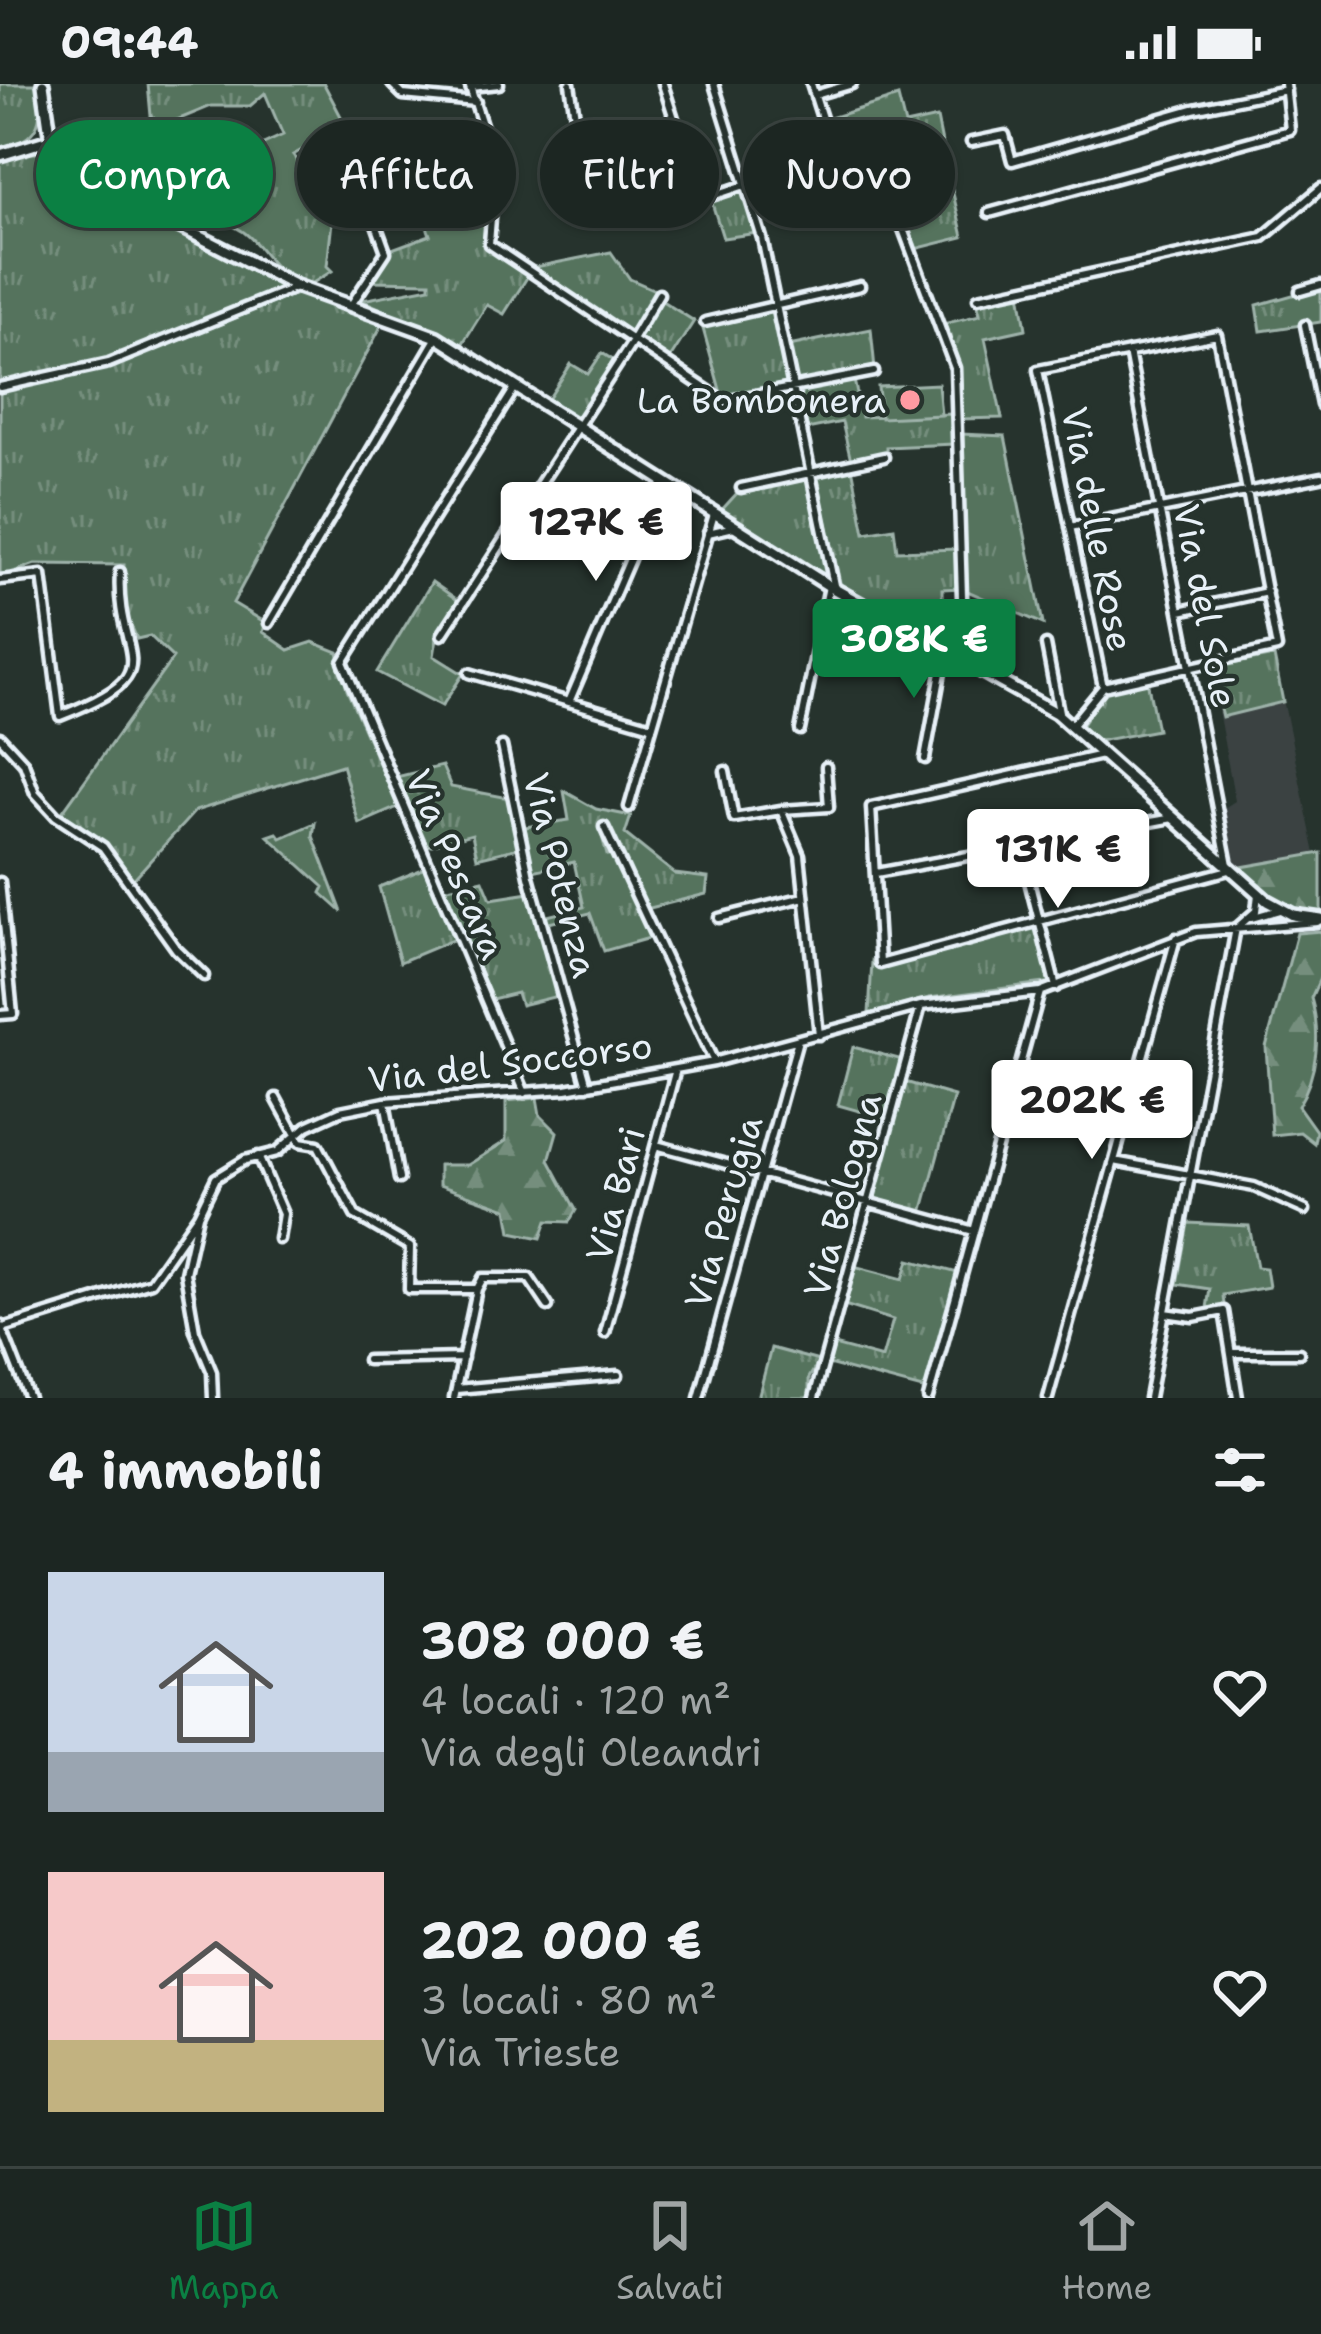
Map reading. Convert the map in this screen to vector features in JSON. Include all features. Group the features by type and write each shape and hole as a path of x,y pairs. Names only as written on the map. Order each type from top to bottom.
{"street":[{"path":"43,84 47,120"},
{"path":"392,84 403,94 476,102"},
{"path":"499,84 470,86 495,165 489,244 724,401 874,372"},
{"path":"570,84 576,120"},
{"path":"663,84 674,120"},
{"path":"714,84 743,178"},
{"path":"811,84 822,120"},
{"path":"814,95 852,84"},
{"path":"971,142 1005,135 1012,161 1285,87 1290,130 989,213"},
{"path":"0,155 36,144"},
{"path":"978,298 1263,237 1321,188"},
{"path":"182,228 296,286 437,337 832,588 1060,716 1277,909 1321,920"},
{"path":"351,305 386,252 377,228"},
{"path":"756,228 814,472 832,588 800,730"},
{"path":"903,228 955,368 964,662"},
{"path":"1300,291 1321,285"},
{"path":"0,387 109,363 296,286"},
{"path":"705,322 860,286"},
{"path":"442,635 658,294"},
{"path":"1305,326 1321,405"},
{"name":"Via delle Rose","path":"1072,726 1103,687 1038,370 1217,334 1249,492"},
{"path":"269,623 437,337"},
{"name":"Via del Sole","path":"1129,352 1228,870"},
{"name":"Via Pescara","path":"515,388 343,654 349,684 525,1093"},
{"path":"741,488 884,458"},
{"path":"1070,527 1321,477"},
{"path":"569,702 663,482"},
{"path":"656,499 676,491"},
{"path":"1103,687 1277,648 1249,492"},
{"path":"629,807 714,514"},
{"path":"708,533 734,527"},
{"path":"0,580 42,575 60,716 115,693 126,680 136,652 118,600 120,572"},
{"path":"1180,610 1267,592"},
{"path":"850,647 859,603"},
{"path":"1046,645 1060,716"},
{"path":"925,759 945,652"},
{"path":"469,673 652,726"},
{"path":"0,737 24,764 35,794 56,816 103,847 176,949 204,976"},
{"name":"Via Potenza","path":"502,746 530,876 587,1086"},
{"path":"1102,755 871,807 880,964 1228,870"},
{"path":"725,771 734,818 829,807 826,767"},
{"path":"781,810 800,855 819,1035"},
{"path":"876,873 1173,818"},
{"path":"604,827 714,1062"},
{"path":"1020,846 1056,987"},
{"path":"0,883 13,1014 0,1016"},
{"path":"1251,918 1258,894"},
{"path":"718,918 804,897"},
{"path":"1149,1398 1236,928 1277,909"},
{"path":"1267,927 1277,909"},
{"name":"Via del Soccorso","path":"0,1327 151,1282 198,1215 216,1178 258,1156 278,1152 340,1111 385,1102 587,1086 714,1062 921,1006 1040,992 1176,938 1321,920"},
{"path":"1048,1398 1176,938"},
{"path":"928,1398 1040,992"},
{"name":"Via Bologna","path":"814,1398 921,1006"},
{"name":"Via Perugia","path":"699,1398 798,1040"},
{"name":"Via Bari","path":"605,1333 676,1069"},
{"path":"276,1098 300,1142 318,1145 356,1215 410,1246 409,1289 477,1289"},
{"path":"385,1102 399,1179"},
{"path":"656,1145 974,1232"},
{"path":"258,1156 283,1214 279,1239"},
{"path":"1114,1161 1254,1187 1305,1210"},
{"path":"198,1215 184,1273 195,1331 212,1372 213,1398"},
{"path":"548,1306 529,1278 483,1278 456,1394 619,1375"},
{"path":"1165,1313 1193,1317 1224,1311 1238,1398"},
{"path":"0,1327 29,1398"},
{"path":"1232,1353 1299,1353"},
{"path":"367,1360 463,1358"}],"shaded area":[{"path":"1274,656 1315,854 1236,868 1224,808 1235,801 1210,668"}],"green space":[{"path":"0,84 39,84 36,127 24,140 0,150"},
{"path":"148,84 324,84 343,120 297,120 297,153 293,155 297,160 297,228 331,228 327,266 332,271 311,284 297,280 237,228 273,228 273,140 283,135 265,93 250,106 211,106 177,120 151,116"},
{"path":"898,97 904,120 827,120"},
{"path":"36,153 36,228 171,228 289,288 106,361 0,385 0,160"},
{"path":"743,188 743,228 755,228 757,233 723,238 719,197"},
{"path":"955,202 963,237 915,249 908,228 955,228"},
{"path":"428,228 485,228 483,243 528,276 504,314 487,305 461,346 362,300 430,287 430,282 372,281 392,249 430,235"},
{"path":"611,252 630,279 657,291 632,333 530,268"},
{"path":"1321,287 1321,322 1261,331 1257,305"},
{"path":"303,291 385,319 233,603 266,623 263,632 289,650 313,642 338,652 347,690 398,807 359,824 342,765 195,811 129,884 100,839 60,815 173,658 150,636 137,639 122,604 124,565 35,564 0,577 0,391 115,366"},
{"path":"1020,292 1026,329 985,338 1002,418 959,419 957,359 943,324 980,315 977,301"},
{"path":"659,299 694,321 669,360 635,338"},
{"path":"775,308 791,387 722,397 702,325"},
{"path":"871,329 875,369 798,386 789,346"},
{"path":"602,353 616,362 577,421 547,401 571,364 588,374"},
{"path":"854,380 862,417 953,414 954,444 886,447 886,453 851,461 842,422 807,429 800,392"},
{"name":"La Bombonera","path":"938,384 941,415 881,418 878,387"},
{"path":"960,434 1005,436 1043,624 965,590"},
{"path":"852,467 865,533 894,528 897,551 958,549 960,588 942,589 943,646 841,587 817,478"},
{"path":"811,476 829,581 719,513 740,490"},
{"path":"432,582 459,601 437,638 434,656 463,674 442,706 377,672"},
{"path":"1274,656 1283,702 1222,717 1210,668"},
{"path":"1147,680 1157,730 1094,742 1079,729 1106,689"},
{"path":"442,766 451,787 509,798 519,848 477,858 472,834 428,846 396,777"},
{"path":"564,791 596,809 631,816 625,834 675,874 708,878 706,894 646,909 605,822 599,825 607,855 614,854 653,937 604,951 590,913 545,924 543,917 584,907 574,862 533,871 525,827 569,820"},
{"path":"315,823 313,836 342,912 321,893 324,887 268,836 277,833 281,838"},
{"path":"1321,853 1321,913 1284,906 1236,868"},
{"path":"425,868 455,939 400,962 379,887"},
{"path":"483,880 491,899 530,893 558,996 521,1005 517,993 492,999 443,889"},
{"path":"1032,927 1038,931 1052,982 929,998 869,1014 872,962 877,968"},
{"path":"1321,931 1321,976 1311,998 1316,1053 1298,1106 1316,1131 1314,1143 1300,1132 1272,1135 1266,1047 1297,933"},
{"path":"853,1047 903,1060 887,1119 838,1105"},
{"path":"905,1082 954,1096 922,1213 873,1199"},
{"path":"537,1098 540,1115 557,1132 549,1160 576,1210 569,1222 547,1221 541,1238 511,1232 507,1209 439,1185 439,1165 468,1165 506,1141 506,1101"},
{"path":"1188,1223 1249,1226 1257,1267 1266,1268 1269,1287 1223,1295 1224,1305 1207,1308 1210,1289 1177,1284"},
{"path":"909,1260 958,1273 926,1390 828,1364 834,1345 882,1358 893,1320 844,1305 854,1266 903,1279"},
{"path":"771,1348 819,1361 809,1378 809,1398 758,1398"}],"place":[{"name":"La Bombonera","path":"910,400"}]}
